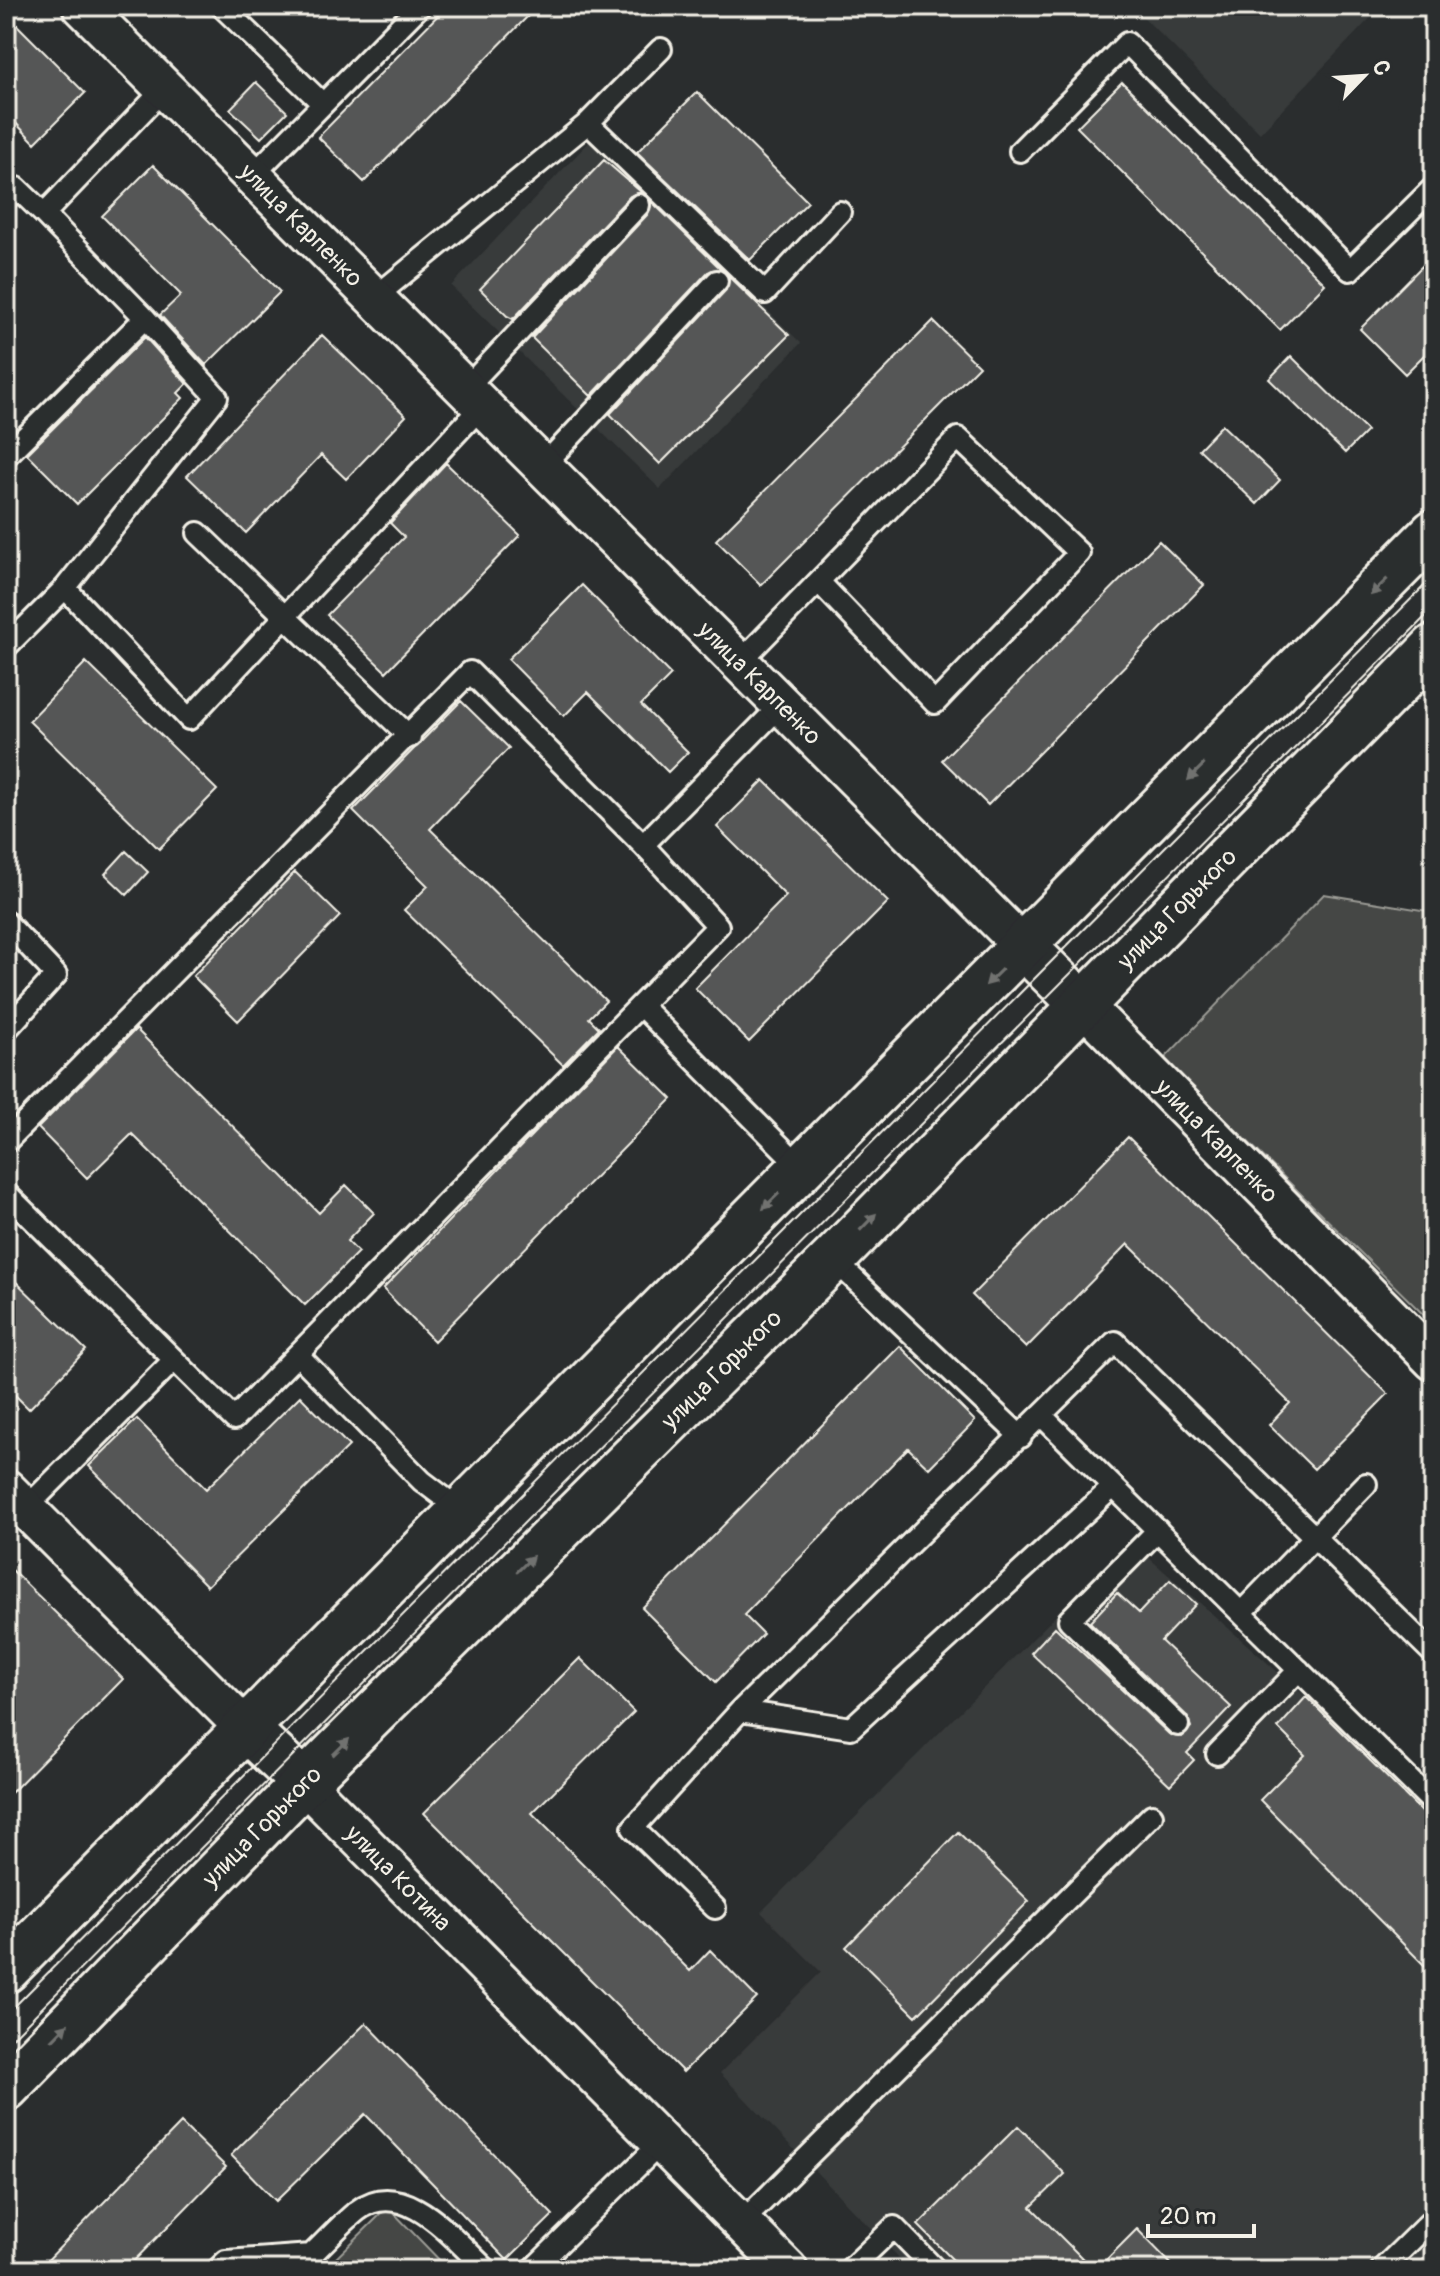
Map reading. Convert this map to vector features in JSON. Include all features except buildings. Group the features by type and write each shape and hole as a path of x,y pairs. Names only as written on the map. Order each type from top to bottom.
{"main road":[{"path":"6,1970 459,1509 803,1169 1434,532"},
{"name":"улица Горького","path":"6,2088 304,1783 833,1259 1434,647"},
{"name":"улица Карпенко","path":"1024,947 1082,1004"},
{"name":"улица Котина","path":"244,1727 304,1783"}],"street":[{"name":"улица Карпенко","path":"82,6 1024,947"},
{"name":"улица Карпенко","path":"1082,1004 1434,1361"},
{"name":"улица Котина","path":"16,1499 244,1727"},
{"name":"улица Котина","path":"304,1783 788,2270"}],"lane":[{"path":"221,6 323,104"},
{"path":"252,176 420,6"},
{"path":"1020,151 1127,43 1350,270 1434,187"},
{"path":"374,298 588,123 661,49"},
{"path":"44,214 165,88"},
{"path":"588,123 765,293 840,212"},
{"path":"6,199 17,188 145,318 217,397 65,588 6,647"},
{"path":"65,588 189,719 285,617 639,205"},
{"path":"542,467 717,281"},
{"path":"6,456 145,318"},
{"path":"739,663 958,438 1079,553 935,703 820,583"},
{"path":"198,533 410,737"},
{"path":"6,1142 410,737 470,672 643,845 718,926 234,1419 6,1193"},
{"path":"643,845 782,704"},
{"path":"6,922 56,975 6,1030"},
{"path":"641,1006 803,1169"},
{"path":"833,1259 1021,1437"},
{"path":"715,1908 633,1828 740,1711 1115,1342 1434,1654"},
{"path":"299,1356 422,1481 459,1509"},
{"path":"16,1499 174,1360"},
{"path":"1042,1416 1434,1804"},
{"path":"1241,1613 1366,1484"},
{"path":"740,1711 851,1728 1113,1487"},
{"path":"1158,1530 1069,1620 1178,1725"},
{"path":"1217,1754 1299,1670"},
{"path":"741,2223 1152,1815"},
{"path":"532,2270 661,2143"},
{"path":"226,2267 311,2255 359,2209 392,2199 421,2211 487,2270"},
{"path":"1381,2270 1434,2218"},
{"path":"849,2270 894,2227 936,2270"}],"shaded area":[{"path":"1132,6 1382,6 1260,133"},
{"path":"591,140 801,343 660,489 451,286"},
{"path":"1324,894 1434,912 1434,1325 1164,1059"},
{"path":"1130,1541 1306,1697 1434,1824 1434,2270 911,2270 720,2073 821,1972 761,1912"},
{"path":"388,2207 449,2270 324,2270"}],"tram line":[{"path":"6,2015 1434,576"},
{"path":"6,2044 1434,608"}]}
